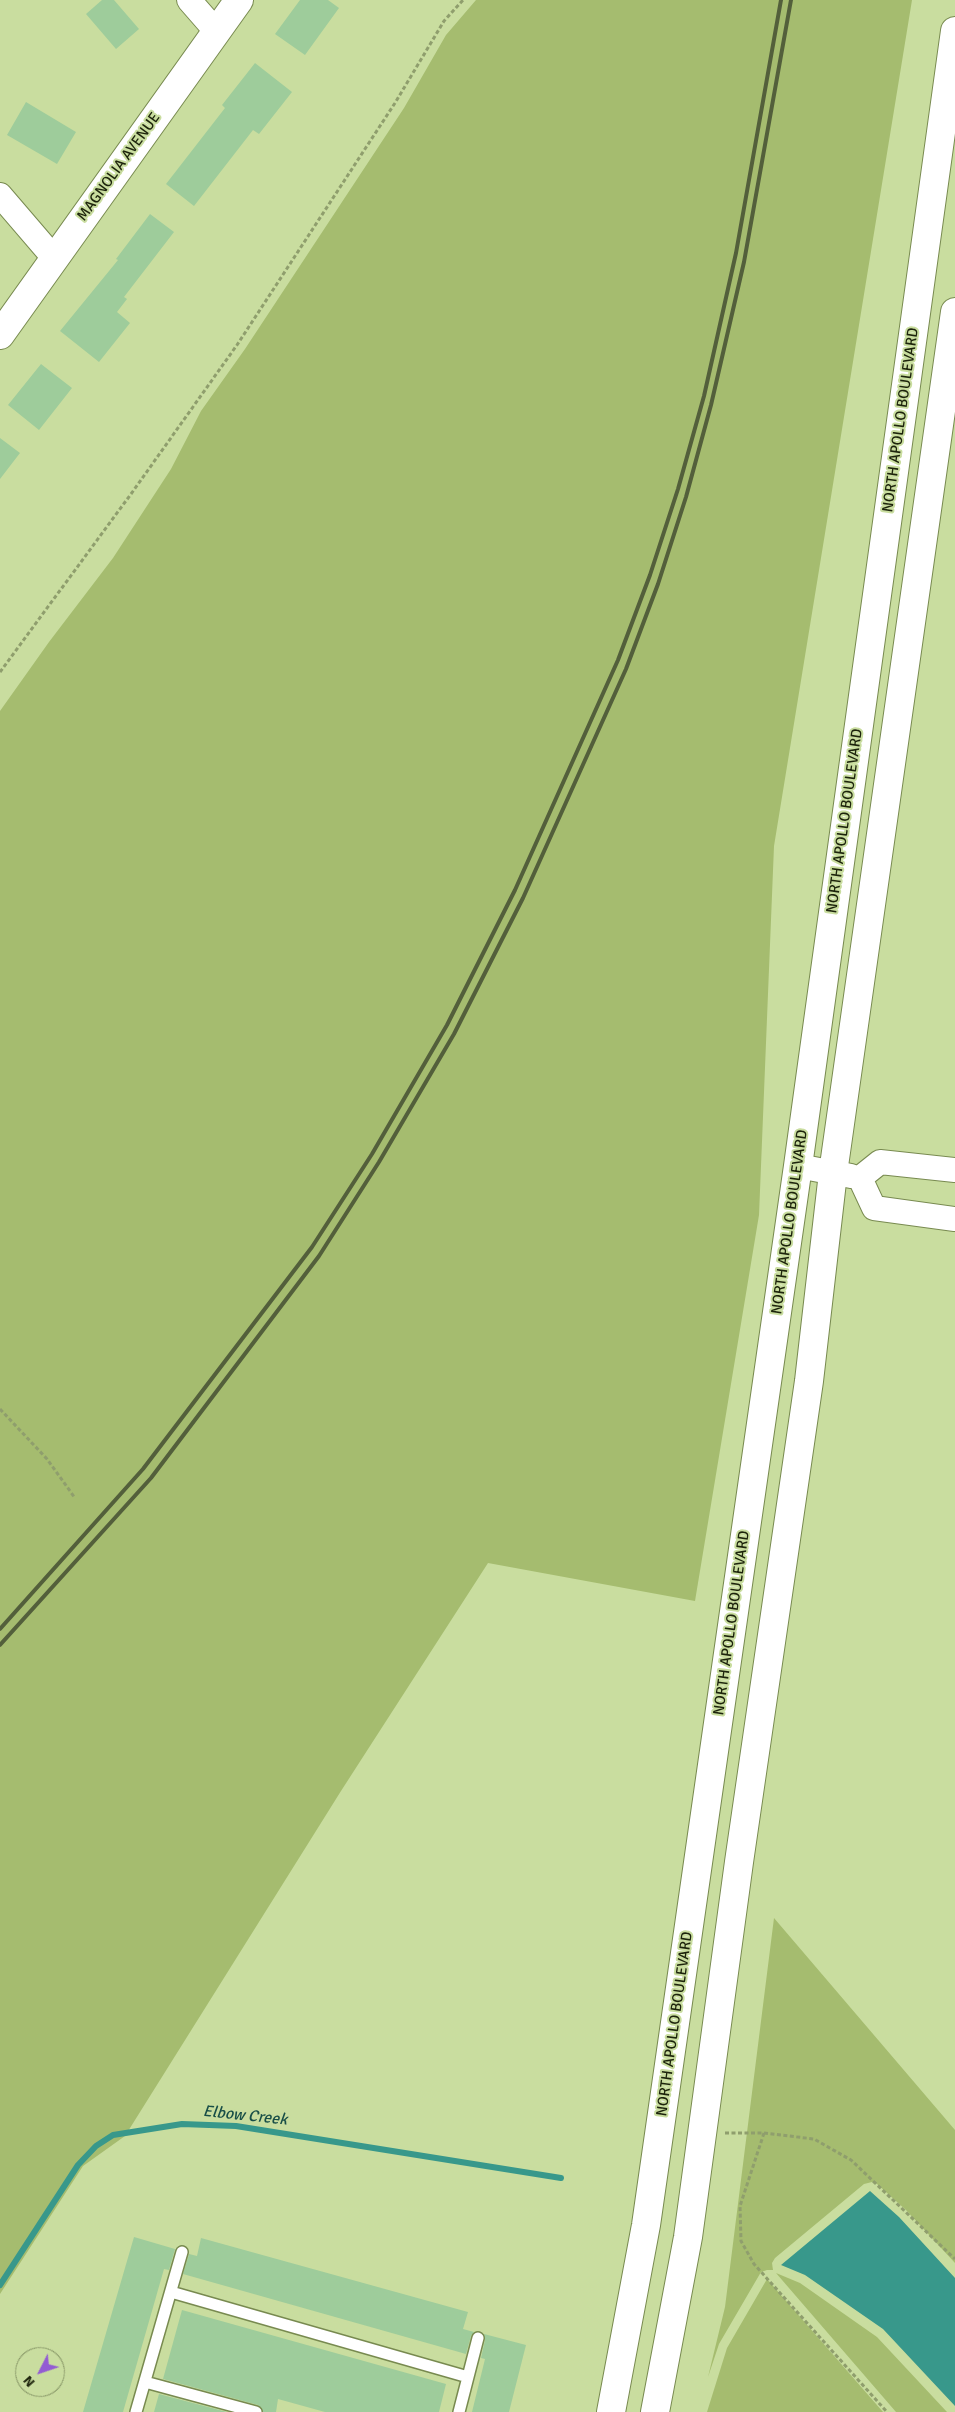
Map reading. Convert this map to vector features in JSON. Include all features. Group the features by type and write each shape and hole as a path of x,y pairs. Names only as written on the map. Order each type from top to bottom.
{"street":[{"path":"189,0 216,31"},
{"name":"MAGNOLIA AVENUE","path":"0,335 239,0"},
{"name":"NORTH APOLLO BOULEVARD","path":"612,2412 647,2215 798,1166 955,30"},
{"path":"0,196 54,258"},
{"path":"655,2412 688,2237 809,1381 833,1172 955,312"},
{"path":"860,1178 880,1162 955,1170"},
{"path":"798,1166 860,1178"},
{"path":"860,1178 874,1208 955,1220"}],"lane":[{"path":"136,2412 182,2252"},
{"path":"171,2292 468,2377"},
{"path":"459,2412 478,2338"},
{"path":"145,2382 256,2412"}],"path":[{"path":"0,672 131,494 237,345 396,103 444,21 463,0"},
{"path":"0,1409 47,1459 76,1498"},
{"path":"702,2133 764,2132 814,2139 851,2160 955,2259"},
{"path":"764,2132 740,2206 741,2241 754,2264 887,2412"}],"green space":[{"path":"476,0 912,0 774,846 759,1215 695,1601 488,1563 341,1791 125,2136 83,2166 0,2294 0,711 49,642 113,558 171,469 201,411 245,349 404,108 446,35"},
{"path":"774,1918 955,2130 955,2263 906,2210 877,2184 872,2182 864,2184 775,2258 772,2263 773,2270 761,2272 719,2344 708,2377 725,2307"},
{"path":"776,2273 800,2283 877,2337 947,2412 896,2412"},
{"path":"767,2279 883,2412 707,2412 727,2348"}],"water":[{"path":"870,2191 899,2217 955,2278 955,2406 883,2329 805,2275 781,2265"}],"building":[{"path":"102,0 114,0 139,29 116,49 86,14"},
{"path":"300,0 328,0 339,8 305,55 275,34"},
{"path":"255,63 292,92 259,134 253,130 194,206 166,184 225,108 222,105"},
{"path":"26,102 76,132 57,164 7,135"},
{"path":"150,214 174,232 124,297 127,299 117,312 130,323 99,362 60,331 118,260 116,259"},
{"path":"41,364 72,388 39,430 8,405"},
{"path":"0,438 20,453 0,479"},
{"path":"134,2237 175,2249 169,2270 164,2269 123,2412 83,2412"},
{"path":"201,2238 468,2312 463,2329 474,2332 466,2354 183,2274 189,2254 197,2256"},
{"path":"182,2310 446,2384 439,2412 325,2412 278,2399 276,2412 263,2412 258,2405 163,2379"},
{"path":"484,2334 526,2345 509,2412 472,2412 485,2359 481,2358 485,2340"},
{"path":"159,2394 227,2412 154,2412"}],"waterway":[{"name":"Elbow Creek","path":"0,2285 78,2165 96,2146 113,2135 182,2124 236,2126 561,2178"}],"railway":[{"path":"0,1629 143,1469 312,1247 372,1154 447,1025 515,890 618,660 650,575 678,489 704,396 736,253 781,0"},
{"path":"0,1645 151,1478 319,1256 379,1162 454,1034 523,898 626,669 658,584 686,497 711,405 744,262 791,0"}]}
